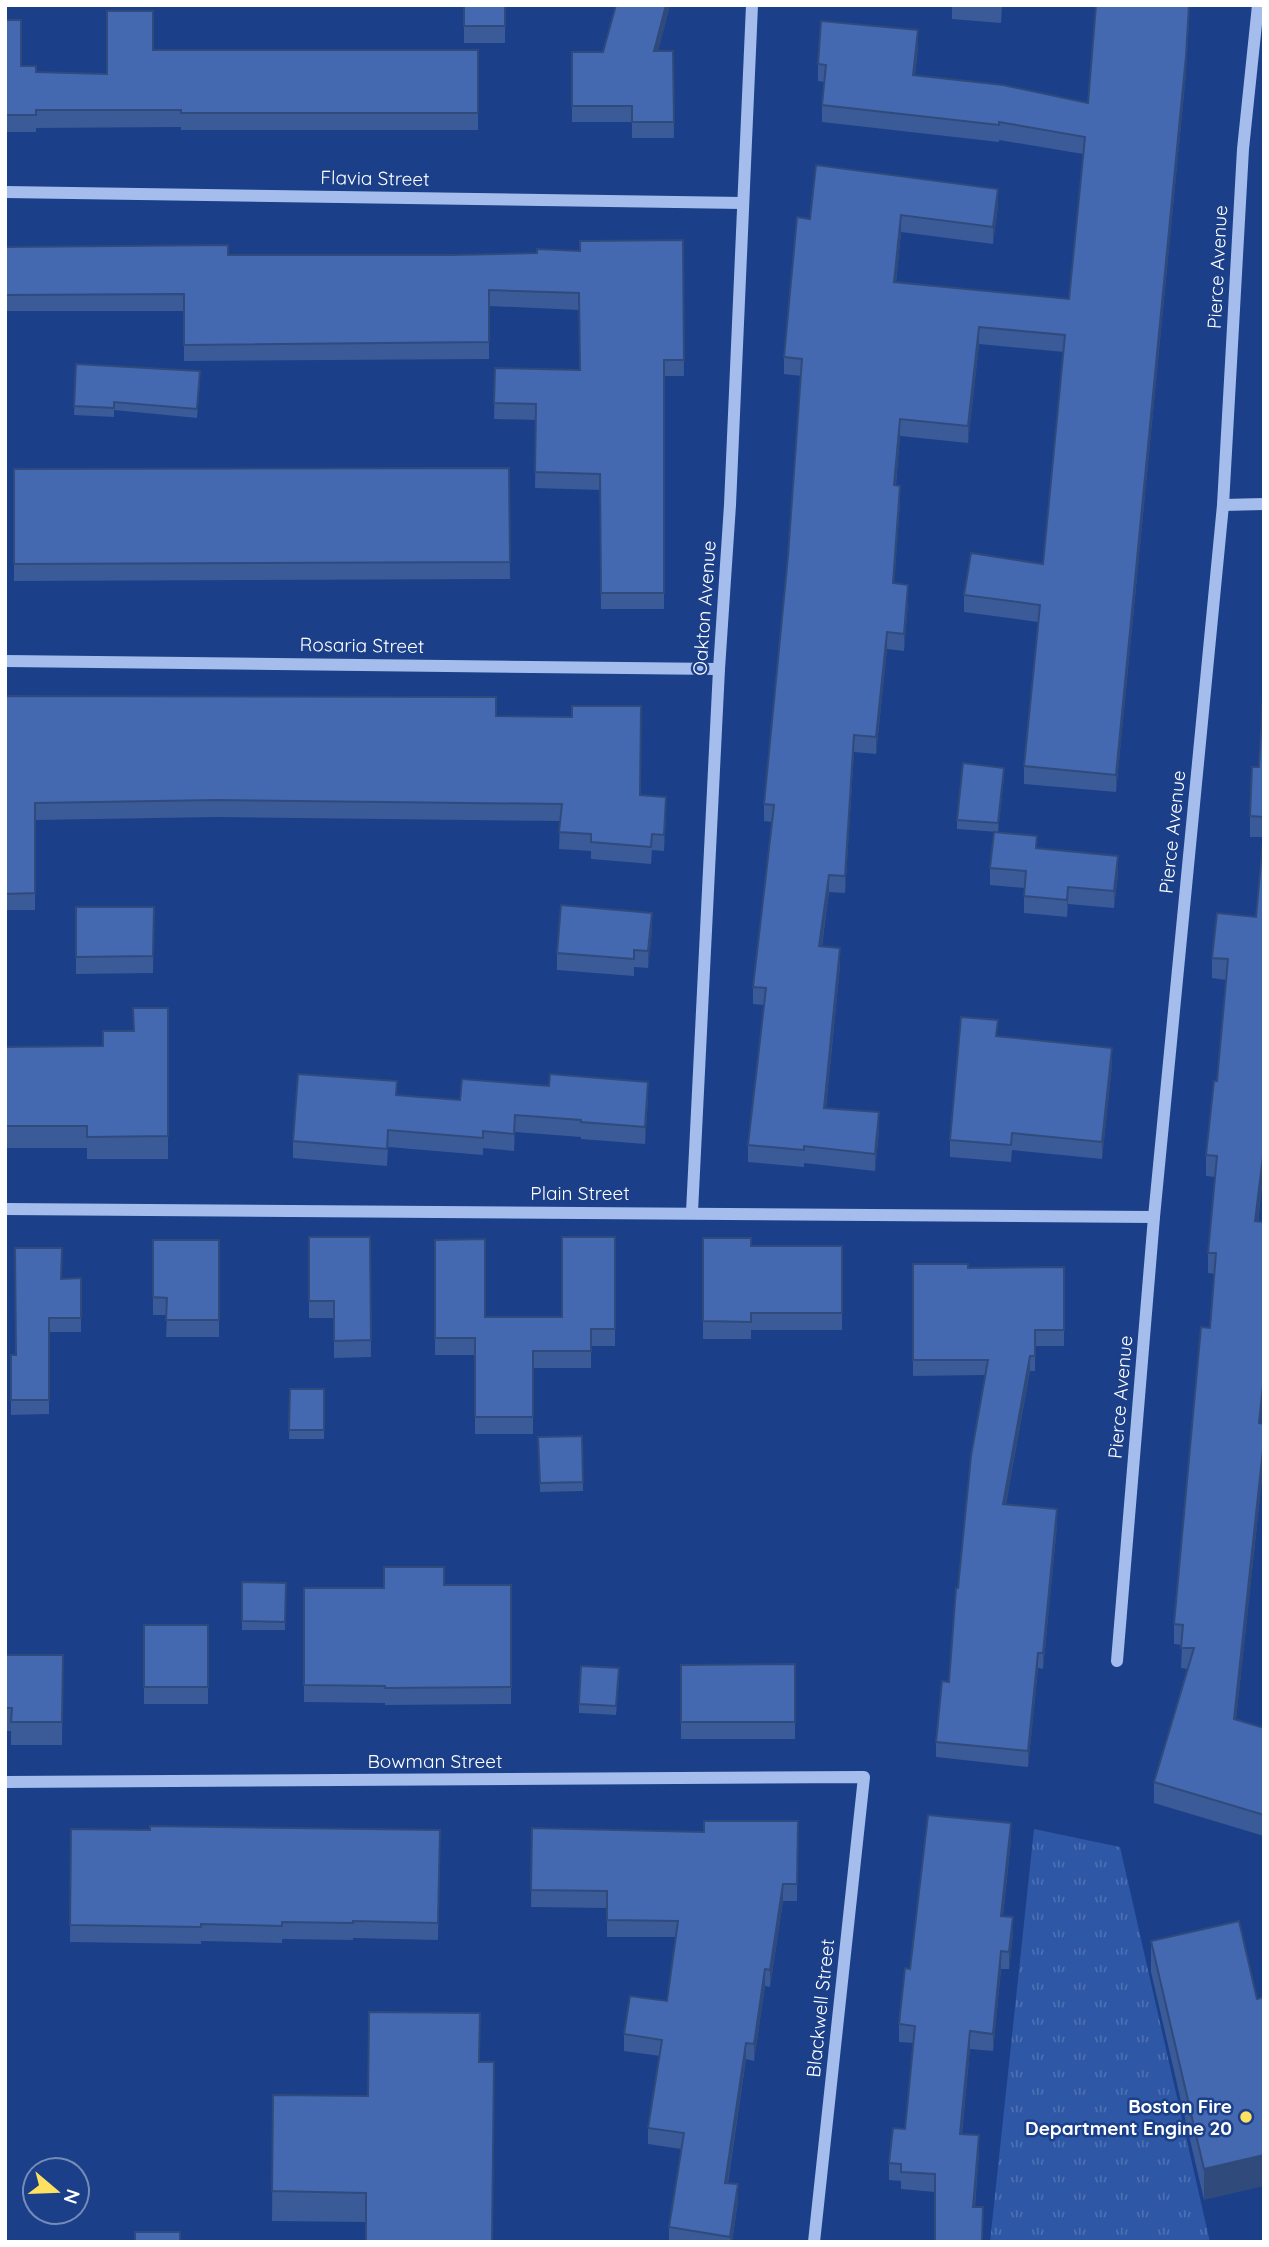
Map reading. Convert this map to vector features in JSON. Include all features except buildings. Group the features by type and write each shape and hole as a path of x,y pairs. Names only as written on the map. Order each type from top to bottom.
{"street":[{"name":"Oakton Avenue","path":"692,1212 719,669 730,505 752,5"},
{"name":"Pierce Avenue","path":"1117,1661 1154,1217 1223,505 1243,149 1258,5"},
{"name":"Flavia Street","path":"5,192 743,203"},
{"path":"1223,505 1264,504"},
{"name":"Rosaria Street","path":"5,661 719,669"},
{"name":"Plain Street","path":"5,1209 1154,1217"},
{"name":"Bowman Street","path":"5,1782 864,1777"},
{"name":"Blackwell Street","path":"814,2242 864,1777"}],"green space":[{"path":"1034,1829 1120,1847 1210,2242 990,2242"}],"place":[{"name":"Boston Fire Department Engine 20","path":"1246,2117"}]}
